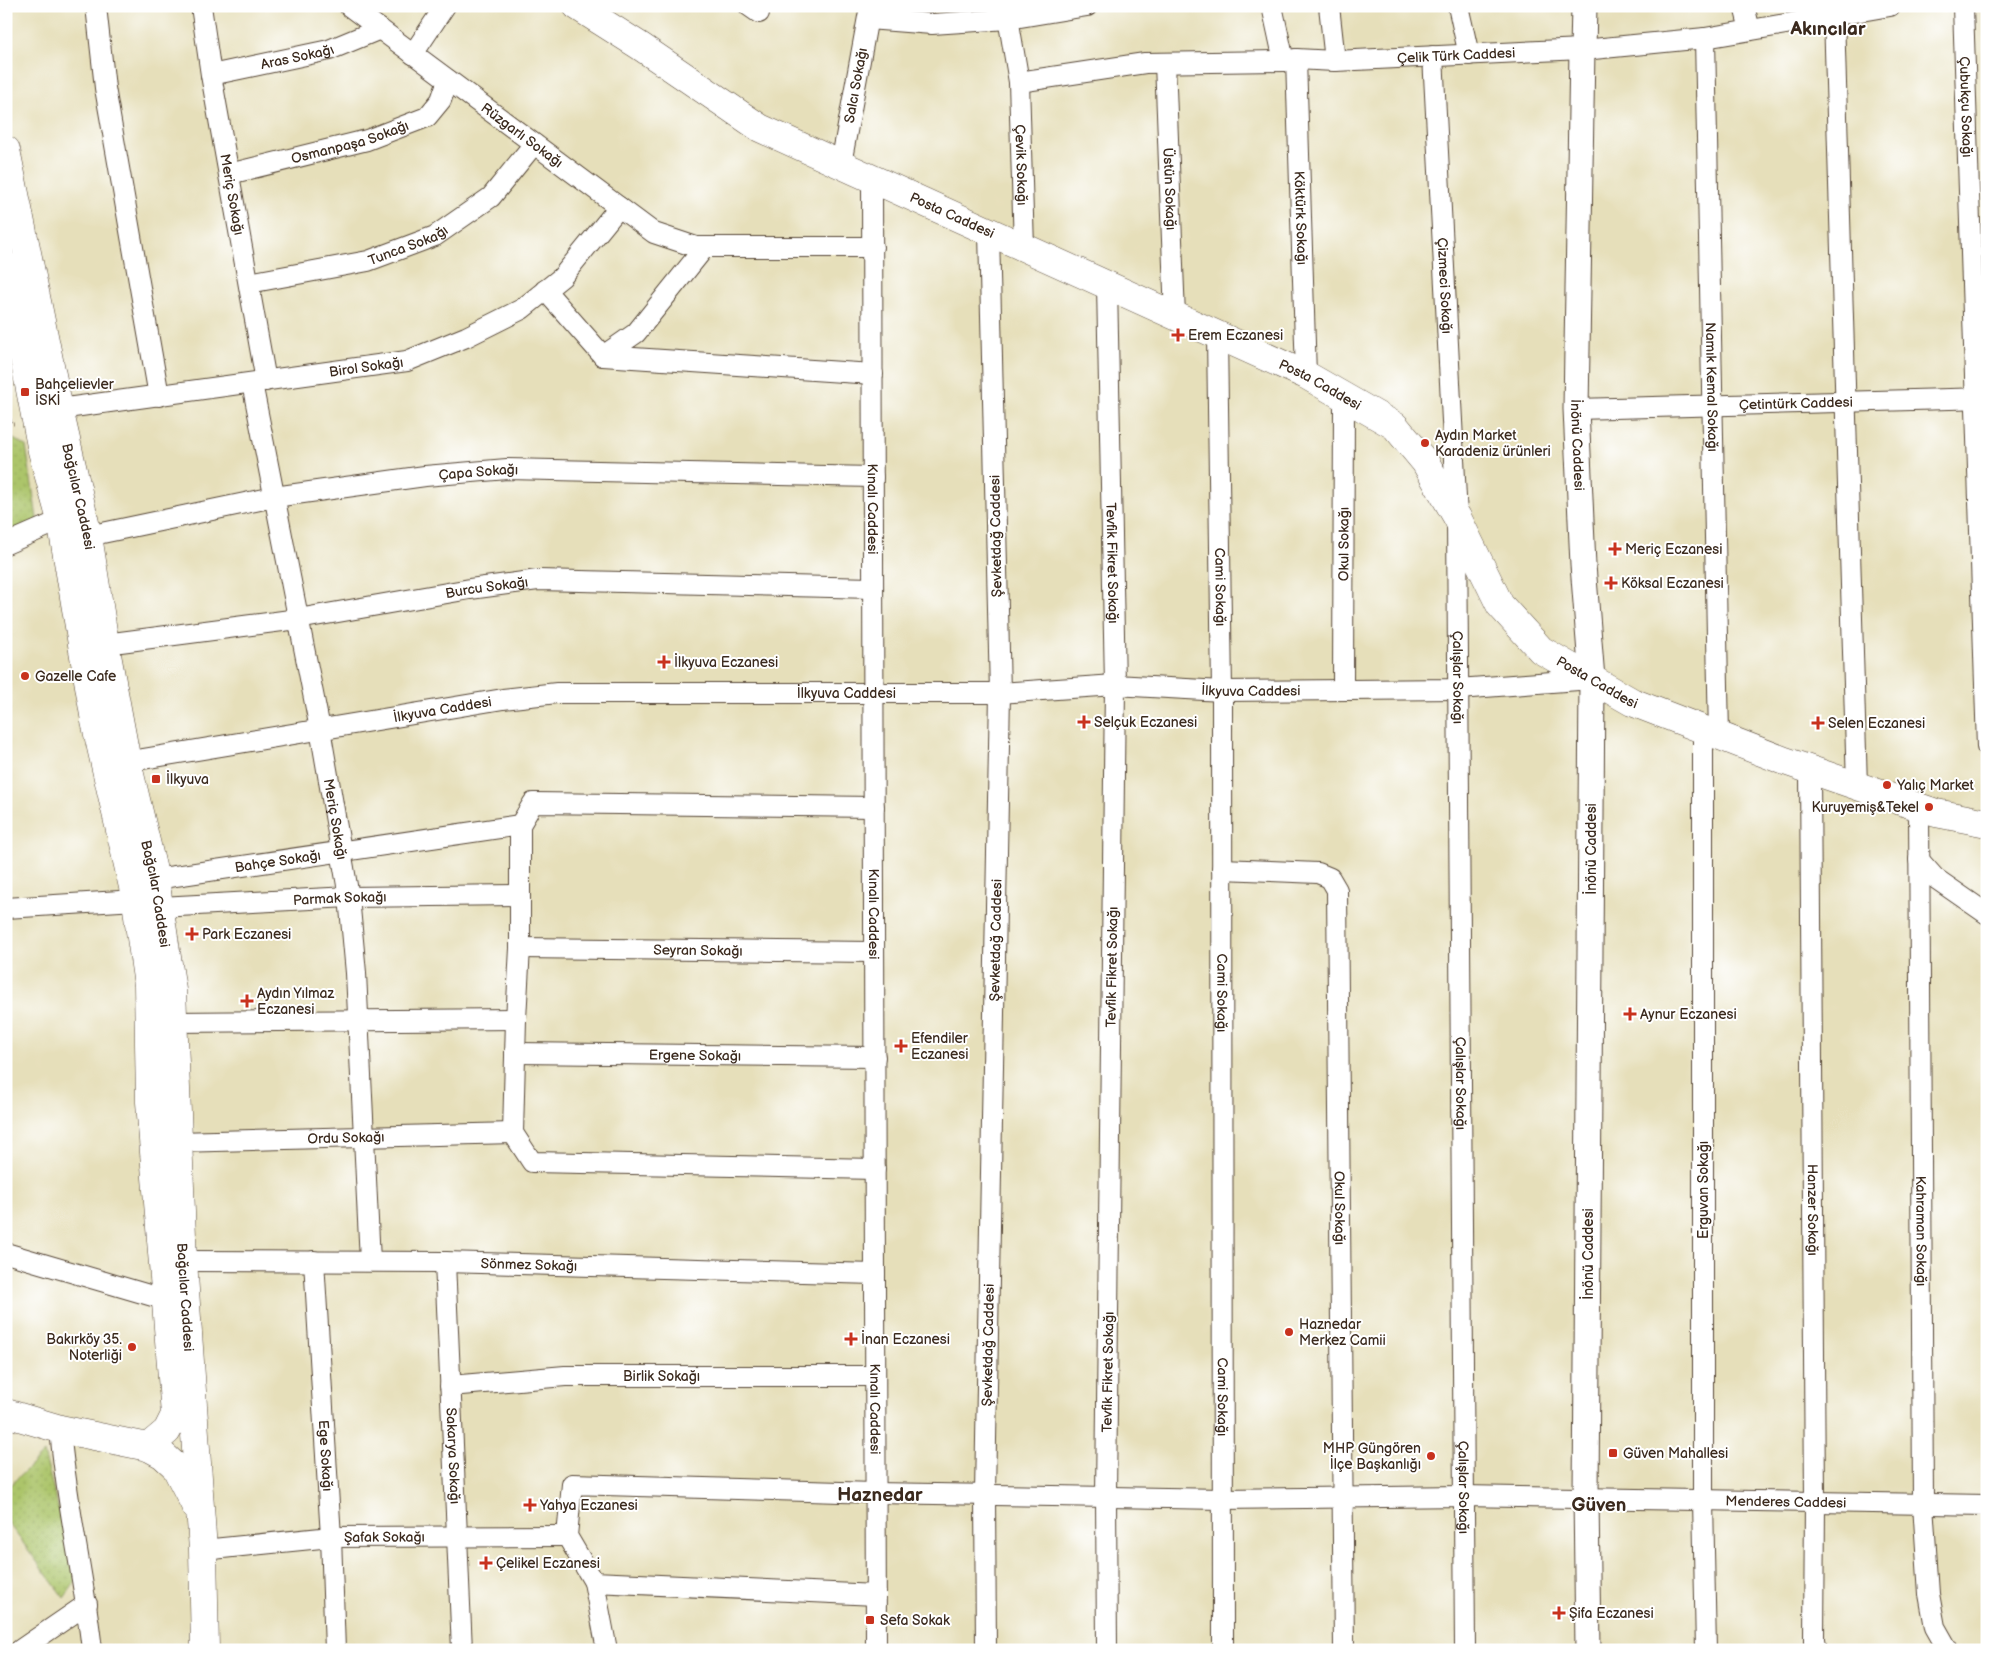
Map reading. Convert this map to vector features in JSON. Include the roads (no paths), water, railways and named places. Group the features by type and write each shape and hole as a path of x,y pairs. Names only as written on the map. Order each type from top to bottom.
{"main road":[{"name":"Posta Caddesi","path":"577,6 640,46 760,128 1306,375 1395,426 1425,462 1457,517 1500,605 1541,650 1632,702 1711,733 1810,770 1936,813 1987,823"},
{"name":"Bağcılar Caddesi","path":"6,150 59,409 88,536 105,644 116,763 155,879 148,903 172,990 183,1261 203,1550 205,1650"},
{"path":"6,266 42,451 61,520 95,721 116,763 148,903 150,1102 175,1415 167,1431 148,1447"},
{"path":"6,1413 60,1430 148,1447 163,1455 175,1466 201,1518"}],"street":[{"path":"96,6 106,88 159,396"},
{"name":"Meriç Sokağı","path":"201,6 211,75 249,283 259,382 274,497 320,729 349,897 358,1020 370,1262"},
{"name":"Rüzgarlı Sokağı","path":"348,6 654,233 696,247 873,247"},
{"path":"413,54 445,6"},
{"path":"869,13 932,24 1007,13 1087,6"},
{"name":"Köktürk Sokağı","path":"1272,6 1290,60 1306,375"},
{"path":"1329,6 1335,61"},
{"path":"1458,6 1469,54"},
{"name":"İnönü Caddesi","path":"1584,6 1576,409 1583,565 1592,679 1586,1497 1588,1650"},
{"path":"1744,6 1750,30"},
{"name":"Çelik Türk Caddesi","path":"1019,82 1145,63 1335,61 1583,50 1705,38 1888,6"},
{"name":"Çubukçu Sokağı","path":"1963,6 1981,398 1987,747"},
{"name":"Salcı Sokağı","path":"841,164 869,13"},
{"name":"Çevik Sokağı","path":"1007,13 1019,82 1024,248"},
{"path":"1834,16 1857,786"},
{"name":"Aras Sokağı","path":"211,75 329,50 380,30"},
{"name":"Namık Kemal Sokağı","path":"1705,38 1712,405 1711,733"},
{"name":"Çizmeci Sokağı","path":"1433,56 1457,517"},
{"name":"Üstün Sokağı","path":"1166,62 1175,316"},
{"name":"Osmanpaşa Sokağı","path":"229,174 367,140 427,117 442,100 448,80"},
{"name":"Tunca Sokağı","path":"249,283 368,261 435,236 490,198 534,144"},
{"name":"Kınalı Caddesi","path":"872,178 876,1650"},
{"name":"Birol Sokağı","path":"59,409 407,362 466,337 522,309 562,277 619,207"},
{"name":"Şevketdağ Caddesi","path":"986,1650 985,1493 1000,693 989,232"},
{"path":"603,356 636,332 705,247"},
{"name":"Tevfik Fikret Sokağı","path":"1107,285 1115,685 1106,1496 1107,1650"},
{"path":"545,290 603,356 873,374"},
{"name":"Cami Sokağı","path":"1217,335 1222,691 1223,1650"},
{"name":"Okul Sokağı","path":"1342,690 1344,397"},
{"name":"Çetintürk Caddesi","path":"1576,409 1981,398"},
{"name":"Çapa Sokağı","path":"88,536 274,497 424,476 507,469 873,477"},
{"name":"Çalışlar Sokağı","path":"1457,517 1465,1650"},
{"path":"6,544 61,520"},
{"name":"Burcu Sokağı","path":"105,644 298,619 538,580 873,588"},
{"name":"İlkyuva Caddesi","path":"116,763 503,699 557,693 1000,693 1115,685 1222,691 1458,689 1592,679"},
{"name":"Erguvan Sokağı","path":"1706,1650 1703,1500 1711,733"},
{"name":"Hanzer Sokağı","path":"1810,770 1816,1502 1814,1641 1816,1650"},
{"path":"874,807 533,803 520,825 520,948 513,1133 532,1162 875,1169"},
{"name":"Kahraman Sokağı","path":"1919,807 1923,1504 1929,1594 1935,1627 1948,1650"},
{"name":"Bahçe Sokağı","path":"155,879 520,825"},
{"path":"1919,860 1935,878 1987,914"},
{"name":"Okul Sokağı","path":"1222,869 1318,873 1330,878 1337,890 1344,1650"},
{"name":"Parmak Sokağı","path":"6,908 349,897 519,895"},
{"name":"Seyran Sokağı","path":"520,948 874,952"},
{"path":"173,1022 516,1019"},
{"name":"Ergene Sokağı","path":"515,1054 874,1057"},
{"name":"Ordu Sokağı","path":"178,1142 513,1133"},
{"path":"6,1253 166,1300"},
{"name":"Sönmez Sokağı","path":"183,1261 445,1262 875,1274"},
{"name":"Ege Sokağı","path":"314,1261 331,1537 335,1650"},
{"name":"Sakarya Sokağı","path":"445,1262 462,1650"},
{"name":"Birlik Sokağı","path":"450,1386 565,1376 875,1376"},
{"path":"60,1430 62,1463 87,1604 92,1650"},
{"name":"Menderes Caddesi","path":"567,1536 572,1484 876,1493 985,1493 1223,1499 1342,1496 1463,1496 1987,1505"},
{"path":"567,1536 594,1582 607,1650"},
{"name":"Şafak Sokağı","path":"203,1550 331,1537 567,1536"},
{"path":"594,1582 876,1595"},
{"path":"20,1650 87,1604"}],"place":[{"name":"Erem Eczanesi","path":"1178,335"},
{"name":"Bahçelievler İSKİ","path":"25,392"},
{"name":"Aydın Market Karadeniz ürünleri","path":"1425,443"},
{"name":"Meriç Eczanesi","path":"1615,549"},
{"name":"Köksal Eczanesi","path":"1611,583"},
{"name":"İlkyuva Eczanesi","path":"664,662"},
{"name":"Gazelle Cafe","path":"25,676"},
{"name":"Selçuk Eczanesi","path":"1084,722"},
{"name":"Selen Eczanesi","path":"1818,723"},
{"name":"İlkyuva","path":"156,779"},
{"name":"Yalıç Market","path":"1887,785"},
{"name":"Kuruyemiş&Tekel","path":"1929,807"},
{"name":"Park Eczanesi","path":"192,934"},
{"name":"Aydın Yılmaz Eczanesi","path":"247,1001"},
{"name":"Aynur Eczanesi","path":"1630,1014"},
{"name":"Efendiler Eczanesi","path":"901,1046"},
{"name":"Haznedar Merkez Camii","path":"1289,1332"},
{"name":"İnan Eczanesi","path":"851,1339"},
{"name":"Bakırköy 35. Noterliği","path":"132,1347"},
{"name":"Güven Mahallesi","path":"1613,1453"},
{"name":"MHP Güngören İlçe Başkanlığı","path":"1431,1456"},
{"name":"Yahya Eczanesi","path":"530,1505"},
{"name":"Çelikel Eczanesi","path":"486,1563"},
{"name":"Şifa Eczanesi","path":"1559,1613"},
{"name":"Sefa Sokak","path":"870,1620"}],"district":[{"name":"Akıncılar","path":"1828,29"},
{"name":"Haznedar","path":"880,1495"},
{"name":"Güven","path":"1599,1505"}]}
